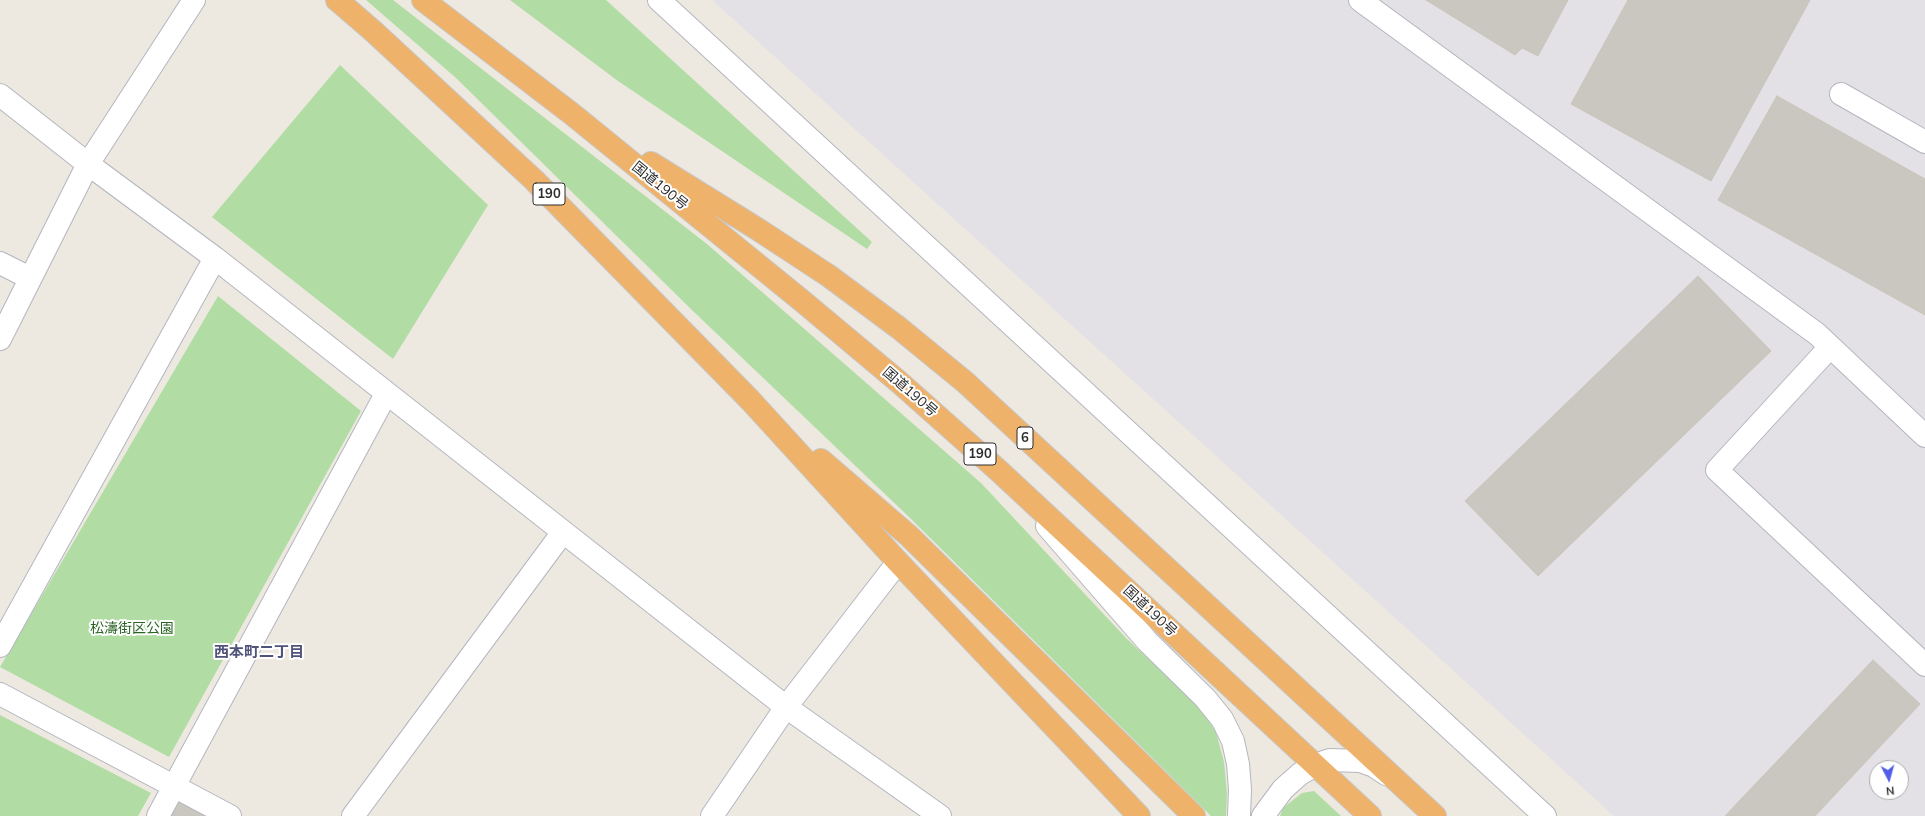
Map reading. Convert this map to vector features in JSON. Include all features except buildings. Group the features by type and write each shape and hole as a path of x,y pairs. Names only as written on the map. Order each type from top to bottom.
{"highway":[{"name":"190","path":"337,0 373,30 534,180 750,400 898,562 1139,816"},
{"name":"国道190号","path":"424,0 572,114 801,300 899,382 999,471 1370,816"},
{"name":"6","path":"572,114 759,230 829,276 899,328 966,382 1436,816"},
{"path":"750,400 909,536 1194,816"}],"street":[{"path":"0,339 88,164 194,0"},
{"path":"659,0 1545,816"},
{"path":"1360,0 1817,334 1925,436"},
{"path":"1841,94 1925,142"},
{"path":"0,95 88,164 215,258 386,394 786,707 940,816"},
{"path":"0,646 215,258"},
{"path":"0,263 30,278"},
{"path":"1830,347 1717,470 1925,665"},
{"path":"158,816 386,394"},
{"path":"999,471 1147,641 1205,698 1222,719 1233,741 1238,764 1240,789 1239,816"},
{"path":"353,816 563,532"},
{"path":"712,816 786,707 898,562"},
{"path":"0,694 230,816"},
{"path":"1263,816 1283,789 1300,774 1315,764 1330,760 1360,761 1374,766 1397,781"}],"shaded area":[{"path":"712,0 1925,0 1925,816 1614,816"}],"green space":[{"path":"366,0 393,0 707,244 981,483 1126,638 1199,707 1216,732 1224,762 1227,793 1226,816 1211,816 908,516 694,312 456,78"},
{"path":"510,0 606,0 872,242 867,249 618,81"},
{"path":"340,65 488,205 393,359 212,217"},
{"name":"松濤街区公園","path":"218,296 361,411 169,757 0,667"},
{"path":"0,715 151,793 138,816 0,816"},
{"path":"1314,791 1341,816 1280,816 1283,808 1302,793"}],"district":[{"name":"西本町二丁目","path":"259,652"}]}
